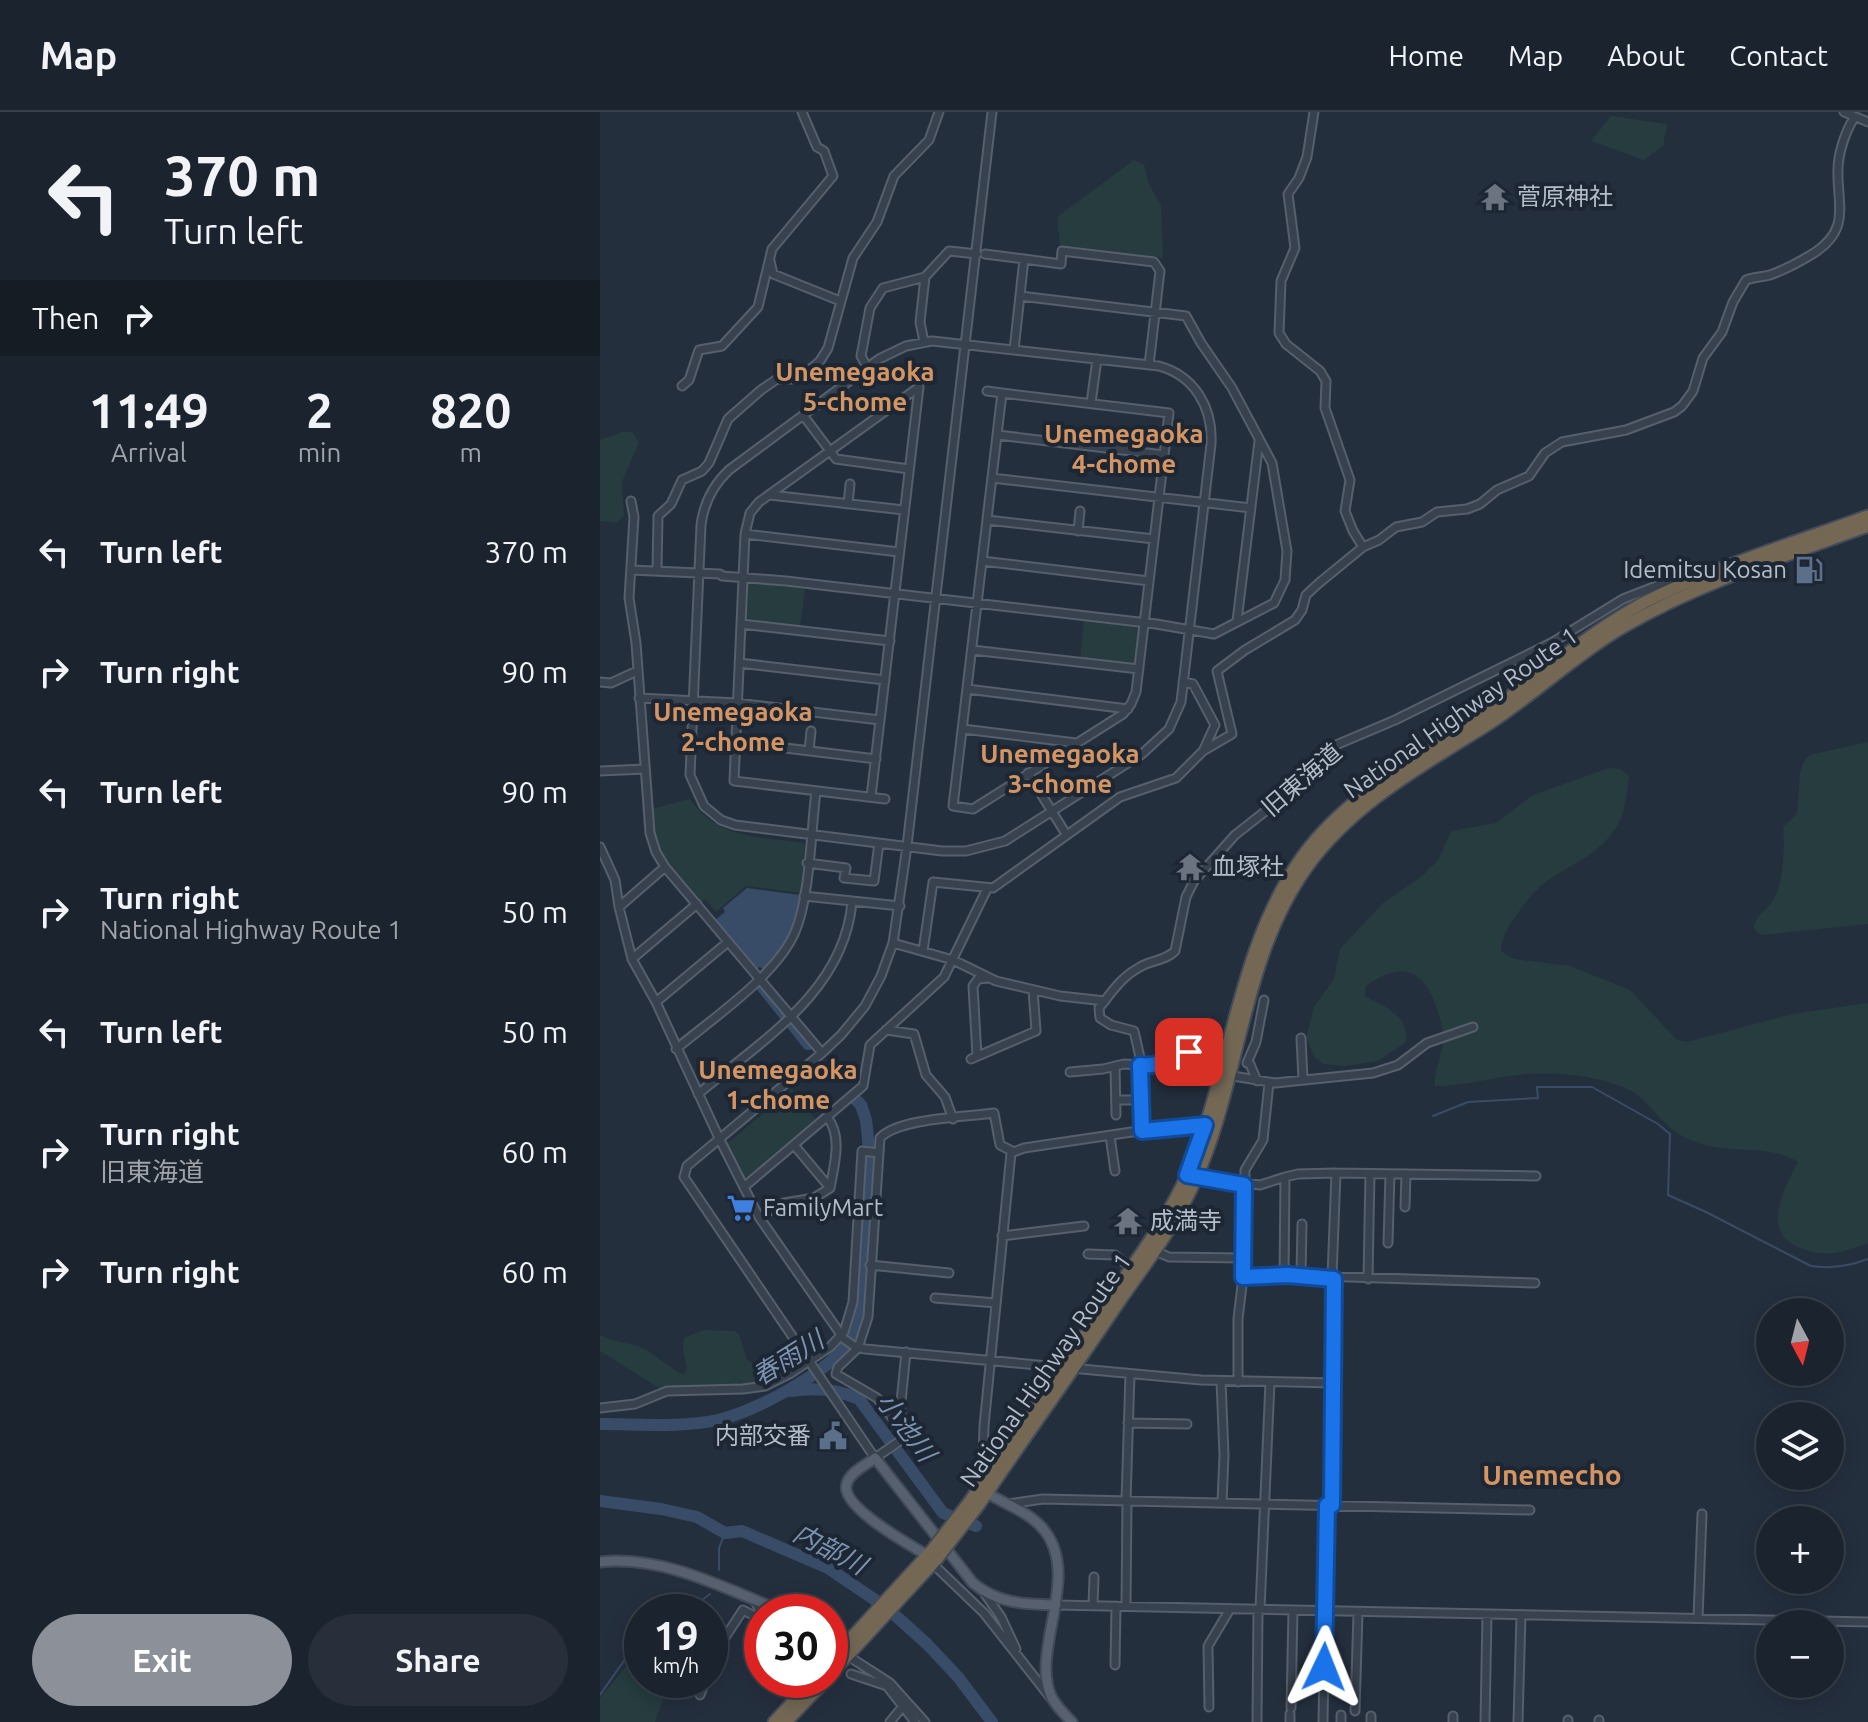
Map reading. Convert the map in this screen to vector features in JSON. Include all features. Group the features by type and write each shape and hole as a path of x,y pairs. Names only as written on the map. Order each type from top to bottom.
{"highway":[{"name":"National Highway Route 1","path":"1824,537 1868,516"},
{"name":"National Highway Route 1","path":"848,1649 929,1561 974,1503 988,1474 1155,1251 1216,1124 1249,967 1268,916 1298,864 1330,824 1378,784 1494,709 1611,623 1643,604 1824,537 1868,526"},
{"name":"National Highway Route 1","path":"974,1503 987,1493 1192,1176 1205,1125 1225,1075"},
{"path":"774,1722 796,1698"},
{"path":"787,1722 809,1698"}],"main road":[{"path":"929,1561 860,1511 848,1498 845,1489 849,1478 879,1455 973,1583 1000,1600 1056,1605"},
{"path":"987,1493 1039,1524 1051,1541 1057,1560 1056,1605 1046,1670 1049,1690 1072,1722"},
{"path":"600,1562 635,1562 662,1567 744,1597"}],"street":[{"path":"682,386 689,380 699,350 722,346 758,307 772,249 833,176 824,151 817,147 802,112"},
{"path":"657,571 658,516 671,504 682,480 702,471 709,463 728,419 777,379 799,379 820,361 828,348 853,258 877,222 894,176 929,140 939,112"},
{"path":"906,1352 900,1412 910,1434 879,1455 843,1409 684,1177 687,1166 841,1035 865,1006 881,976 893,943 900,906 966,344 981,254 992,112"},
{"path":"1314,112 1307,157 1299,178 1288,194 1295,248 1282,275 1278,325 1286,344 1320,371 1326,381 1325,408 1350,480 1345,511 1363,547"},
{"path":"1844,112 1868,122"},
{"path":"923,951 933,882 993,888 1120,797 1176,778 1203,751 1232,734 1217,671 1295,620 1306,595 1363,547 1401,525 1422,522 1437,512 1467,509 1480,504 1497,490 1529,476 1545,453 1562,442 1626,430 1682,406 1693,391 1703,358 1722,332 1733,302 1746,280 1772,274 1812,254 1821,248 1836,227 1842,211 1838,165 1847,130 1854,118"},
{"path":"867,367 861,356 870,308 883,288 925,277 949,251 1061,264 1062,251 1154,262 1160,271 1149,365"},
{"path":"769,259 773,274 840,301"},
{"path":"1014,350 1024,259"},
{"path":"924,342 920,322 925,277"},
{"path":"631,570 744,577 1214,634 1274,603 1285,580 1287,551 1272,463 1232,388 1186,316 1020,296"},
{"path":"924,342 966,344 1149,365 1179,375 1197,390 1206,406 1212,433 1178,711 1163,736 1142,754 1052,812 993,845 949,852 735,825 721,820 704,806 690,775 702,516 713,488 729,470 867,367 892,352 924,342"},
{"path":"1091,403 1097,359"},
{"path":"871,797 919,387 770,495 750,513 745,534 734,781 885,799"},
{"path":"987,391 1169,413 1136,692 1128,709 973,809 953,806 1002,393"},
{"path":"803,415 836,459 909,469"},
{"path":"998,435 1164,455"},
{"path":"1237,621 1259,438"},
{"path":"992,478 1251,508"},
{"path":"848,504 850,484"},
{"path":"770,495 904,510"},
{"path":"631,501 634,517 629,598 636,643 652,841 665,867 788,1018 822,1053"},
{"path":"1078,531 1080,511"},
{"path":"987,520 1154,539"},
{"path":"745,534 899,552"},
{"path":"982,561 1149,581"},
{"name":"旧東海道","path":"1105,1001 1116,984 1127,975 1175,951 1186,897 1194,881 1235,835 1286,795 1336,745 1395,720 1544,647 1623,599 1677,578 1683,577 1688,588"},
{"path":"741,624 890,641"},
{"path":"972,650 1139,669"},
{"path":"739,663 885,680"},
{"path":"600,682 611,683 637,671"},
{"path":"1183,682 1193,684 1215,725 1203,751"},
{"path":"967,689 1128,709"},
{"path":"639,698 737,703 880,720"},
{"path":"963,729 1077,743"},
{"path":"809,751 811,731"},
{"path":"736,742 876,759"},
{"path":"600,771 645,769"},
{"path":"1028,773 1066,834"},
{"path":"676,1049 759,979 790,943 801,916 816,791"},
{"path":"807,863 846,868 844,878 874,881 879,843"},
{"path":"600,847 615,880 632,959 656,1002 719,1138 759,1217 842,1337 856,1347 1130,1374 1238,1382 1334,1383"},
{"path":"619,907 665,867"},
{"path":"744,1187 863,1086 870,1045 944,977 987,889"},
{"path":"804,896 900,906"},
{"path":"698,1094 813,995 832,967 847,930 852,902"},
{"path":"632,959 697,904"},
{"path":"656,1002 728,942"},
{"path":"893,943 953,960 988,978 1033,990 1105,1001 1098,1012 1100,1018 1111,1025 1134,1031 1141,1066 1142,1131"},
{"path":"988,978 974,981 974,1058 1036,1031 1033,990"},
{"path":"1257,1081 1250,1064 1243,1062 1256,1042 1264,1000"},
{"path":"1225,1075 1269,1083 1386,1071 1427,1043 1473,1027"},
{"path":"886,1030 914,1034 926,1075 945,1097 953,1119"},
{"path":"1301,1038 1303,1079"},
{"path":"1070,1072 1115,1066 1156,1066 1178,1054 1193,1052 1214,1055"},
{"path":"1115,1066 1116,1115"},
{"path":"1238,1382 1244,1185 1247,1166 1263,1140 1269,1083"},
{"path":"1116,1100 1142,1100"},
{"path":"906,1436 877,1398 836,1374 838,1367 856,1347 868,1317 880,1138 900,1126 994,1113 1000,1145 1012,1151 1142,1131 1205,1125"},
{"path":"759,1217 784,1203 814,1198 830,1188 837,1152 833,1125 827,1117"},
{"path":"1110,1136 1115,1171"},
{"path":"794,1145 830,1188"},
{"path":"600,1408 635,1404 667,1391 757,1388 811,1363 842,1337 850,1321 853,1302 862,1151 877,1153"},
{"path":"988,1474 983,1460 990,1359 1012,1151"},
{"path":"1323,1722 1334,1383 1336,1173"},
{"path":"1192,1176 1244,1185 1260,1185 1298,1174 1536,1176"},
{"path":"1368,1279 1370,1174"},
{"path":"1388,1243 1390,1174"},
{"path":"1405,1207 1406,1174"},
{"path":"1284,1277 1285,1177"},
{"path":"1301,1276 1302,1224"},
{"path":"1002,1236 1084,1226"},
{"path":"858,1231 873,1232"},
{"path":"1155,1251 1169,1257 1243,1258"},
{"path":"1088,1254 1115,1255 1131,1268"},
{"path":"870,1265 949,1273"},
{"path":"1243,1277 1535,1283"},
{"path":"935,1298 996,1303"},
{"path":"1126,1606 1130,1374"},
{"path":"1221,1381 1222,1503"},
{"path":"1257,1722 1270,1382"},
{"path":"1128,1423 1187,1424"},
{"path":"1004,1504 1043,1499 1530,1510"},
{"path":"1698,1618 1702,1514"},
{"path":"929,1561 984,1613 1059,1708"},
{"path":"1093,1605 1094,1577"},
{"path":"984,1592 1001,1617 1022,1662"},
{"path":"1056,1605 1868,1622"},
{"path":"1115,1665 1116,1606"},
{"path":"1209,1707 1208,1646 1230,1609"},
{"path":"1291,1715 1293,1610"},
{"path":"728,1633 744,1611"},
{"path":"1355,1711 1358,1613"},
{"path":"1485,1722 1487,1614"},
{"path":"1518,1722 1521,1615"},
{"path":"848,1649 889,1684 925,1722"},
{"path":"851,1674 889,1684 915,1722"},
{"path":"890,1722 903,1706"}],"green space":[{"path":"1611,116 1667,124 1663,146 1644,160 1591,141"},
{"path":"1134,160 1144,165 1148,182 1161,206 1163,258 1060,245 1057,217"},
{"path":"622,432 632,432 639,442 622,482 624,516 616,523 600,521 600,440"},
{"path":"748,582 805,589 800,627 747,622 744,618"},
{"path":"1084,621 1139,628 1137,663 1134,666 1080,660"},
{"path":"1868,742 1868,924 1761,935 1753,927 1772,902 1779,886 1784,855 1783,827 1797,814 1803,763 1810,755"},
{"path":"1609,768 1620,769 1629,776 1618,824 1604,843 1533,893 1507,929 1501,951 1512,958 1570,966 1630,990 1677,1040 1687,1042 1792,1014 1868,1003 1868,1243 1842,1252 1827,1253 1800,1248 1788,1241 1781,1232 1779,1209 1798,1162 1775,1153 1714,1147 1692,1141 1668,1126 1639,1096 1615,1084 1585,1077 1538,1074 1435,1086 1443,1043 1441,1024 1424,983 1408,972 1378,979 1366,986 1365,996 1400,1018 1406,1042 1378,1061 1345,1066 1324,1064 1315,1058 1306,1039 1314,1007 1334,979 1340,949 1383,903 1421,877 1438,860 1451,831 1496,823 1533,795"},
{"path":"690,799 713,822 726,829 757,837 805,843 801,893 746,886 716,912 705,899 701,902 666,861 656,839 651,809"},
{"path":"792,1089 817,1121 744,1180 727,1147 728,1143"},
{"path":"704,1330 734,1331 739,1334 747,1360 771,1373 770,1381 667,1393 600,1351 600,1335 645,1349 684,1375 687,1370 684,1338"},
{"path":"624,1669 624,1698 664,1698 655,1722 600,1722 600,1698"}],"water":[{"path":"747,888 800,895 788,936 764,970 760,967 755,969 715,920 725,912 723,908"}],"waterway":[{"name":"春雨川","path":"761,985 808,1044"},
{"path":"1433,1116 1468,1102 1538,1098 1537,1087 1592,1087 1670,1134 1668,1195 1811,1266 1840,1266 1868,1259"},
{"name":"春雨川","path":"600,1424 689,1424 733,1416 806,1379 846,1345 859,1310 869,1148 866,1120 861,1105 855,1099"},
{"name":"小池川","path":"791,1391 826,1390 859,1399 943,1513 976,1526"},
{"name":"内部川","path":"600,1501 697,1517 725,1533 742,1531 828,1568 887,1608 927,1644 958,1677 992,1722"},
{"path":"719,1570 719,1548 725,1533"},
{"path":"600,1695 624,1661"}],"place":[{"name":"菅原神社","path":"1495,197"},
{"name":"Idemitsu Kosan","path":"1809,570"},
{"name":"血塚社","path":"1190,867"},
{"name":"FamilyMart","path":"741,1208"},
{"name":"成満寺","path":"1128,1221"},
{"name":"内部交番","path":"833,1436"}],"district":[{"name":"Unemegaoka 5-chome","path":"855,387"},
{"name":"Unemegaoka 4-chome","path":"1124,449"},
{"name":"Unemegaoka 2-chome","path":"733,727"},
{"name":"Unemegaoka 3-chome","path":"1060,769"},
{"name":"Unemegaoka 1-chome","path":"778,1085"},
{"name":"Unemecho","path":"1552,1475"}],"route":[{"path":"1189,1052 1175,1055 1156,1066 1140,1065 1142,1131 1205,1125 1187,1175 1244,1185 1243,1277 1288,1275 1334,1279 1332,1505 1327,1505 1324,1667"}]}
